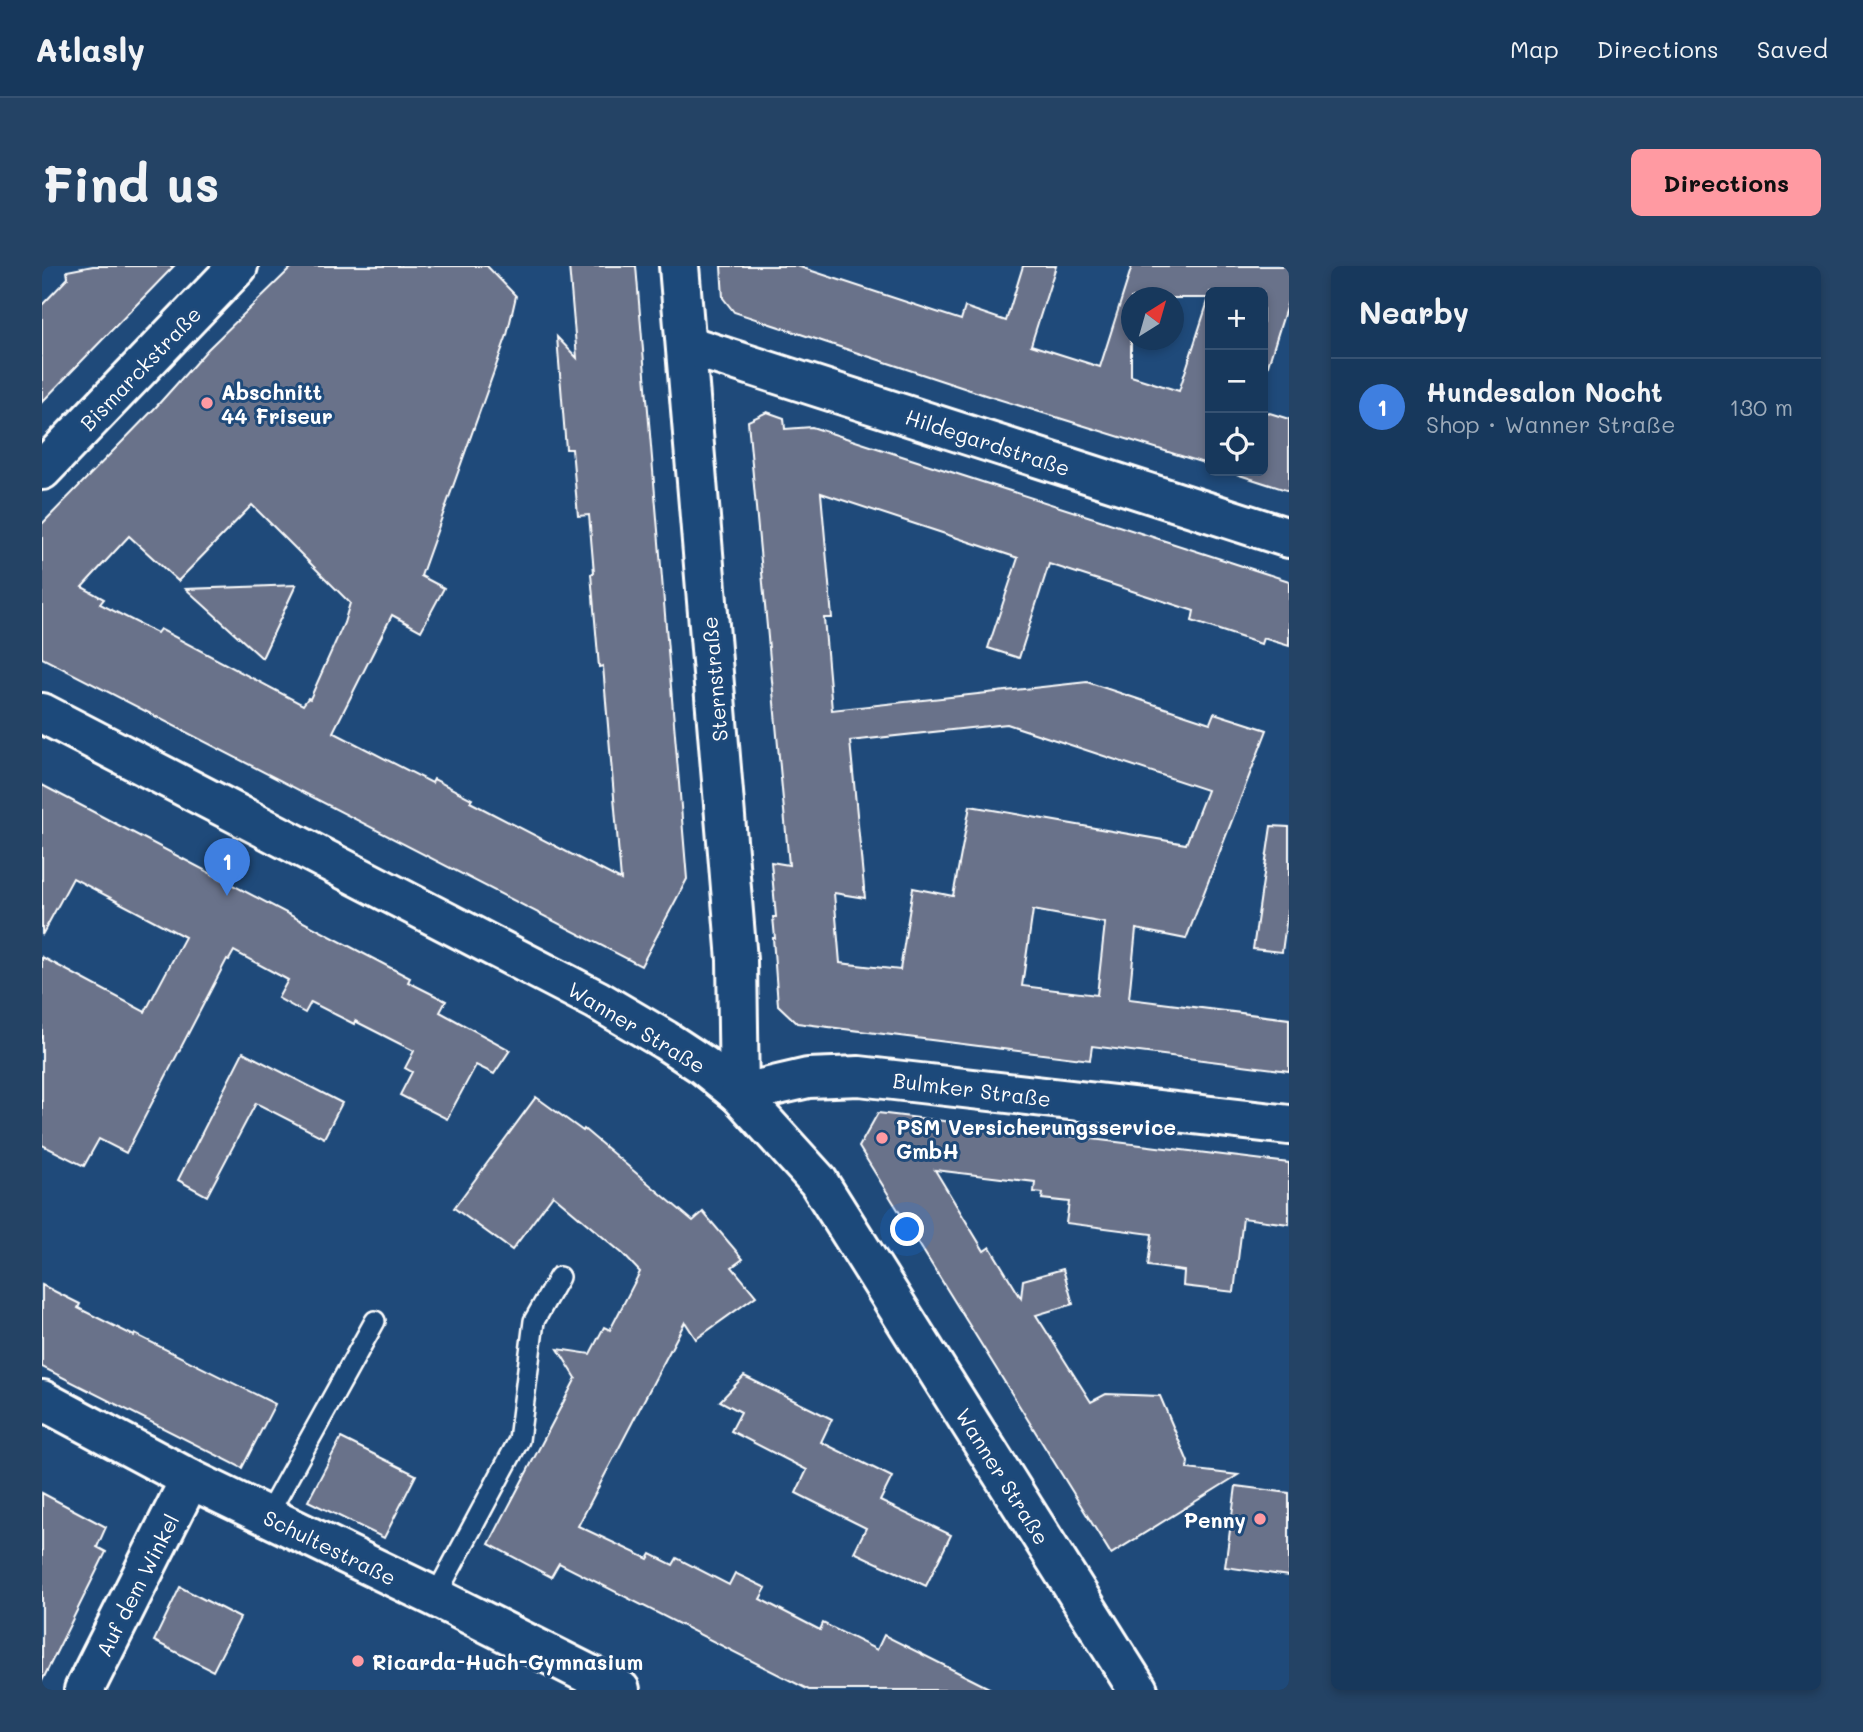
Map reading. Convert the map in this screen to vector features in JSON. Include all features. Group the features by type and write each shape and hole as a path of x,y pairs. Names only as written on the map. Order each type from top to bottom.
{"street":[{"name":"Bismarckstraße","path":"42,470 238,266"},
{"name":"Sternstraße","path":"679,266 737,960 739,1094"},
{"name":"Hildegardstraße","path":"687,345 1289,538"},
{"name":"Wanner Straße","path":"42,713 597,1000 703,1065 739,1094 818,1181 1138,1690"},
{"name":"Bulmker Straße","path":"739,1094 808,1078 859,1076 1289,1125"},
{"name":"Schultestraße","path":"42,1400 190,1479 620,1690"},
{"name":"Auf dem Winkel","path":"84,1690 190,1479"}],"lane":[{"path":"435,1597 519,1440 534,1321 559,1278"},
{"path":"267,1516 375,1321"}],"building":[{"path":"93,266 174,266 42,402 42,305 68,278 67,271"},
{"path":"293,266 487,266 516,296 507,335 421,576 444,588 421,631 392,615 333,732 432,783 434,779 472,799 470,802 621,880 603,666 599,667 589,515 578,516 572,449 566,449 557,337 577,358 569,266 636,266 687,879 641,966 42,658 42,524 155,408 208,349","holes":["252,505 350,603 344,623 310,699 303,705 160,629 157,633 100,604 104,599 82,587 129,536 178,581"]},
{"path":"721,266 797,266 961,320 965,307 1006,321 1023,266 1056,266 1031,345 1100,367 1121,301 1121,350 1131,350 1131,376 1179,391 1205,310 1205,463 985,395 734,312 723,298"},
{"path":"1132,266 1289,266 1289,298 1268,366 1268,287 1205,287 1205,298 1184,298 1184,287 1125,287"},
{"path":"767,412 784,418 785,429 812,427 1289,581 1289,646 1263,638 1261,644 1192,621 1194,611 1049,564 1019,658 988,648 1018,558 821,493 832,618 824,618 832,710 1087,682 1210,723 1214,713 1267,730 1186,939 1136,929 1129,999 1289,1019 1289,1071 1092,1046 1090,1060 797,1023 778,1005 773,938 773,917 776,917 771,862 789,865 748,421","holes":["1007,724 1207,790 1186,844 970,806 953,896 913,888 900,970 840,963 834,893 865,898 850,741","1033,910 1105,923 1097,995 1022,986"]},
{"path":"1268,413 1289,419 1289,491 1242,476 1268,476"},
{"path":"296,585 262,658 186,589 271,586"},
{"path":"42,785 410,978 408,982 446,1001 440,1012 510,1050 494,1074 476,1065 447,1119 400,1095 412,1072 405,1068 414,1051 311,1002 305,1013 278,998 288,980 234,951 229,960 227,959 126,1153 99,1139 84,1166 42,1145 42,957 145,1012 185,937 73,878 42,935"},
{"path":"1271,826 1289,827 1289,901 1282,952 1253,949"},
{"path":"243,1052 342,1103 324,1138 256,1103 207,1196 178,1180"},
{"path":"536,1097 583,1131 584,1129 693,1221 703,1212 743,1259 732,1267 756,1296 696,1339 685,1322 578,1526 648,1559 651,1554 673,1565 677,1558 729,1585 735,1573 766,1588 760,1599 820,1630 823,1623 877,1650 884,1635 993,1690 809,1690 559,1563 551,1577 489,1544 576,1378 558,1349 590,1354 604,1327 610,1330 640,1272 623,1254 553,1195 512,1250 454,1208"},
{"path":"878,1113 1289,1163 1289,1224 1243,1218 1234,1292 1183,1286 1184,1271 1148,1266 1152,1234 1066,1223 1069,1202 1042,1199 1043,1193 1034,1192 1035,1182 935,1170 984,1251 990,1247 1021,1298 1023,1280 1063,1269 1073,1304 1036,1315 1091,1402 1106,1394 1160,1396 1188,1462 1187,1469 1238,1475 1111,1554 859,1147"},
{"path":"42,1285 80,1304 78,1308 275,1404 242,1468 42,1367"},
{"path":"744,1376 832,1419 821,1442 892,1477 880,1501 951,1535 926,1586 854,1552 866,1528 796,1493 807,1470 731,1431 741,1412 720,1401"},
{"path":"341,1438 416,1475 384,1538 308,1501"},
{"name":"Penny","path":"1236,1486 1289,1493 1289,1576 1225,1567"},
{"path":"42,1493 106,1527 97,1547 106,1552 42,1681"},
{"path":"180,1587 240,1618 213,1671 154,1641"}],"place":[{"name":"Abschnitt 44 Friseur","path":"207,403"},
{"name":"Hundesalon Nocht","path":"227,896"},
{"name":"PSM Versicherungsservice GmbH","path":"882,1138"},
{"name":"Penny","path":"1260,1519"},
{"name":"Ricarda-Huch-Gymnasium","path":"358,1661"}]}
